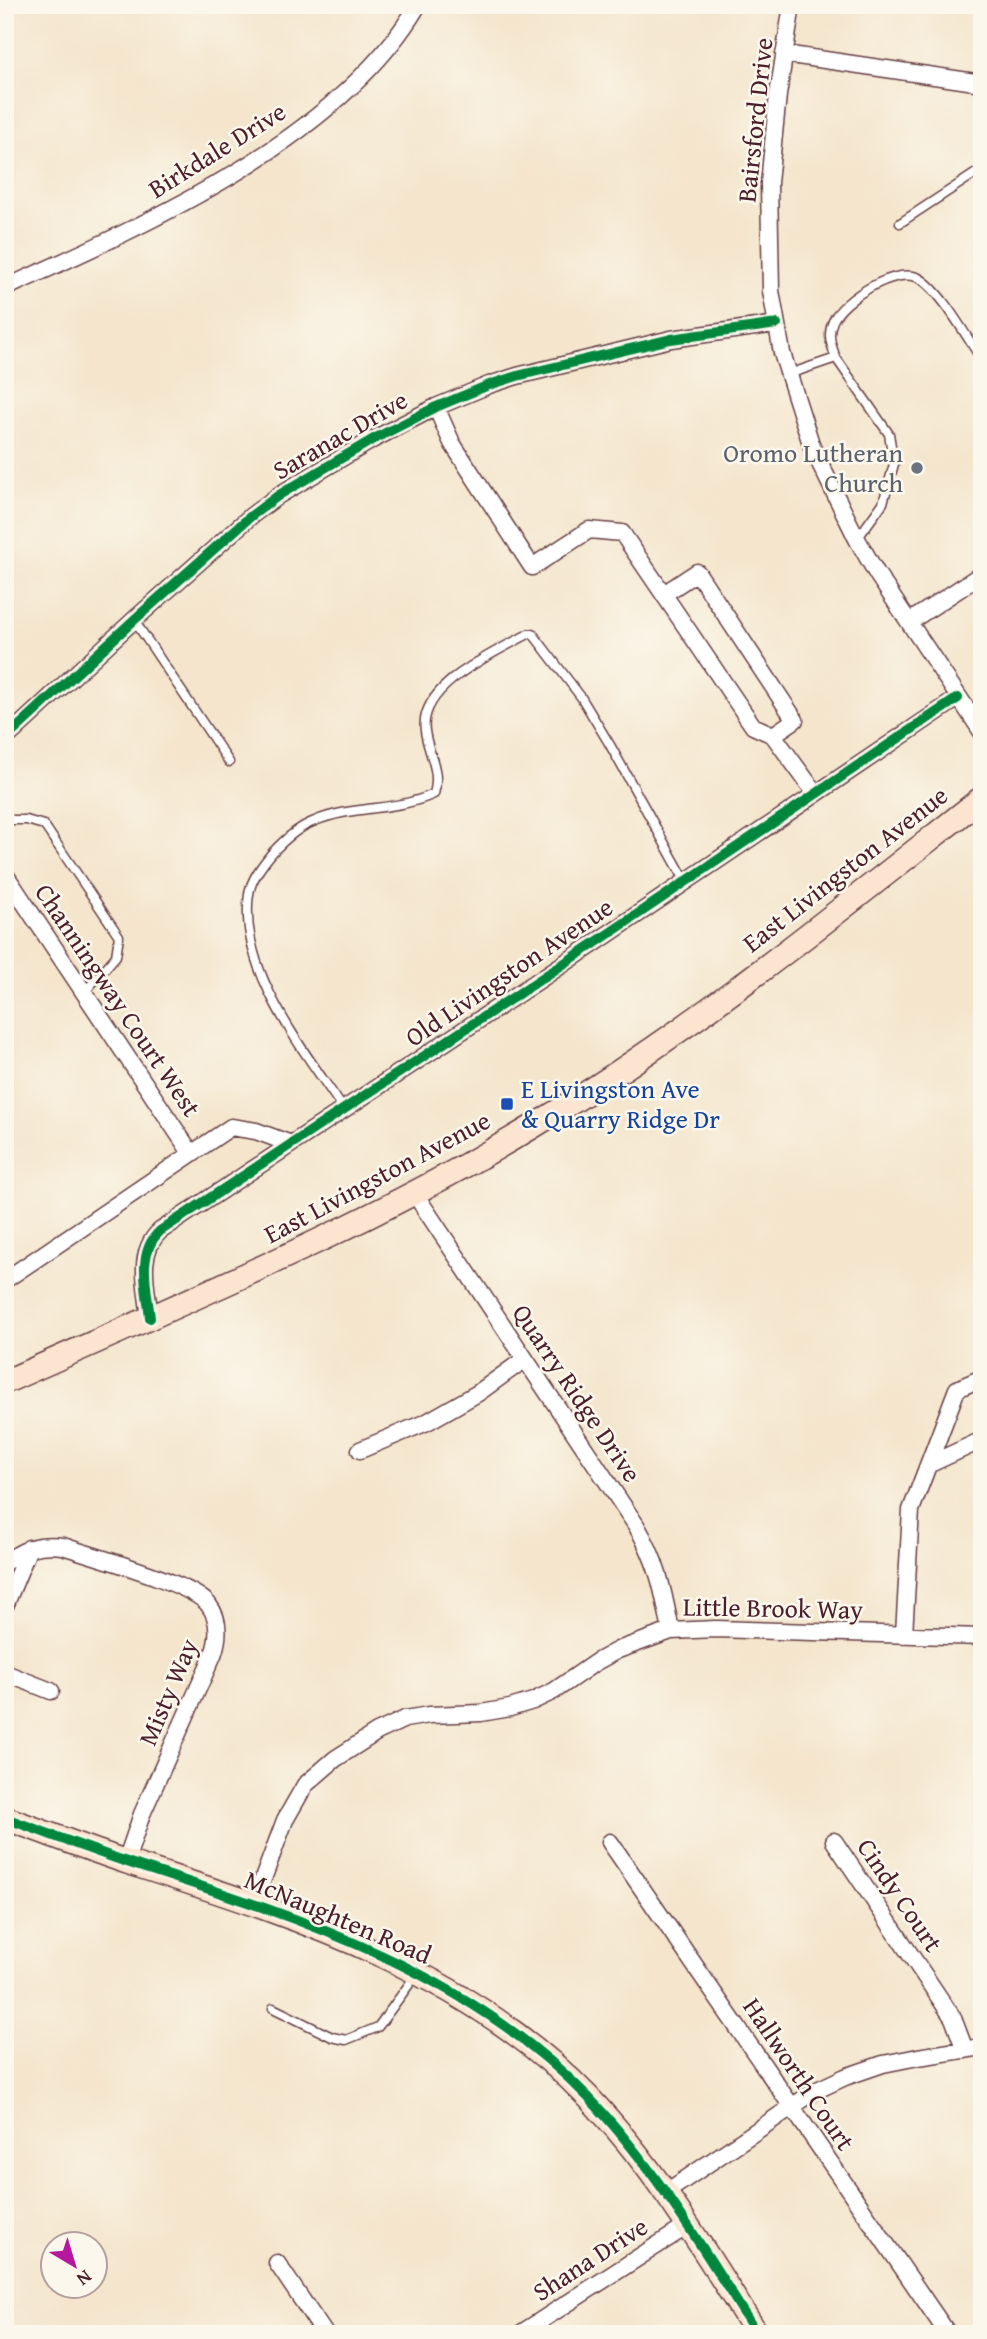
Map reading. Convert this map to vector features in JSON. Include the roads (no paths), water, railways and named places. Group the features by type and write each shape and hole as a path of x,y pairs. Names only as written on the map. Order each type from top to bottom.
{"main road":[{"name":"East Livingston Avenue","path":"5,1382 292,1255 415,1194 532,1127 699,1017 982,798"},
{"name":"McNaughten Road","path":"5,1818 332,1932 418,1973 497,2020 553,2064 618,2132 665,2193 757,2334"}],"street":[{"name":"Birkdale Drive","path":"5,288 197,195 270,150 323,111 372,68 389,49 418,5"},
{"name":"Bairsford Drive","path":"792,5 769,183 771,291 789,374 812,447 857,539 877,574 982,733"},
{"path":"784,54 982,83"},
{"name":"Saranac Drive","path":"5,739 220,542 279,495 372,440 436,407 489,385 530,373 671,339 777,324"},
{"path":"436,407 452,443 532,567 589,530 622,533 753,726 773,735 816,794"},
{"path":"664,594 697,572 794,720 773,735"},
{"path":"909,622 982,574"},
{"name":"Old Livingston Avenue","path":"150,1318 145,1257 152,1238 958,698"},
{"name":"Channingway Court West","path":"5,874 191,1153"},
{"path":"5,1280 231,1127 256,1131 291,1144"},
{"name":"Quarry Ridge Drive","path":"415,1194 652,1551 662,1581 671,1631"},
{"path":"360,1450 427,1422 478,1393 525,1359"},
{"path":"904,1635 911,1510 957,1389 982,1378"},
{"path":"928,1465 982,1440"},
{"name":"Misty Way","path":"5,1562 29,1548 46,1544 63,1546 186,1588 208,1604 215,1615 218,1642 142,1814 126,1861"},
{"path":"5,1606 29,1548"},
{"name":"Little Brook Way","path":"254,1903 293,1803 305,1785 346,1752 377,1732 405,1719 481,1713 533,1701 554,1691 618,1650 671,1631 716,1629 982,1637"},
{"path":"5,1672 51,1691"},
{"name":"Cindy Court","path":"834,1841 953,2018 977,2049"},
{"name":"Hallworth Court","path":"610,1842 948,2334"},
{"path":"665,2193 815,2091 845,2077 884,2064 977,2049"},
{"name":"Shana Drive","path":"520,2334 687,2226"},
{"path":"277,2263 326,2334"}],"lane":[{"path":"900,223 982,169"},
{"path":"857,539 883,503 894,464 889,434 836,358 829,338 833,321 845,306 880,282 906,274 919,278 933,289 982,360"},
{"path":"789,374 836,358"},
{"path":"134,620 229,762"},
{"path":"344,1110 284,1018 261,974 248,926 249,891 262,865 284,839 313,821 343,813 416,802 434,794 438,782 434,758 425,733 424,715 447,682 528,634 533,634 589,709 686,882"},
{"path":"5,820 26,820 44,825 119,936 116,956 83,994"},
{"path":"273,2008 332,2037 346,2040 378,2027 418,1973"}],"place":[{"name":"Oromo Lutheran Church","path":"917,468"},
{"name":"E Livingston Ave & Quarry Ridge Dr","path":"507,1104"}]}
